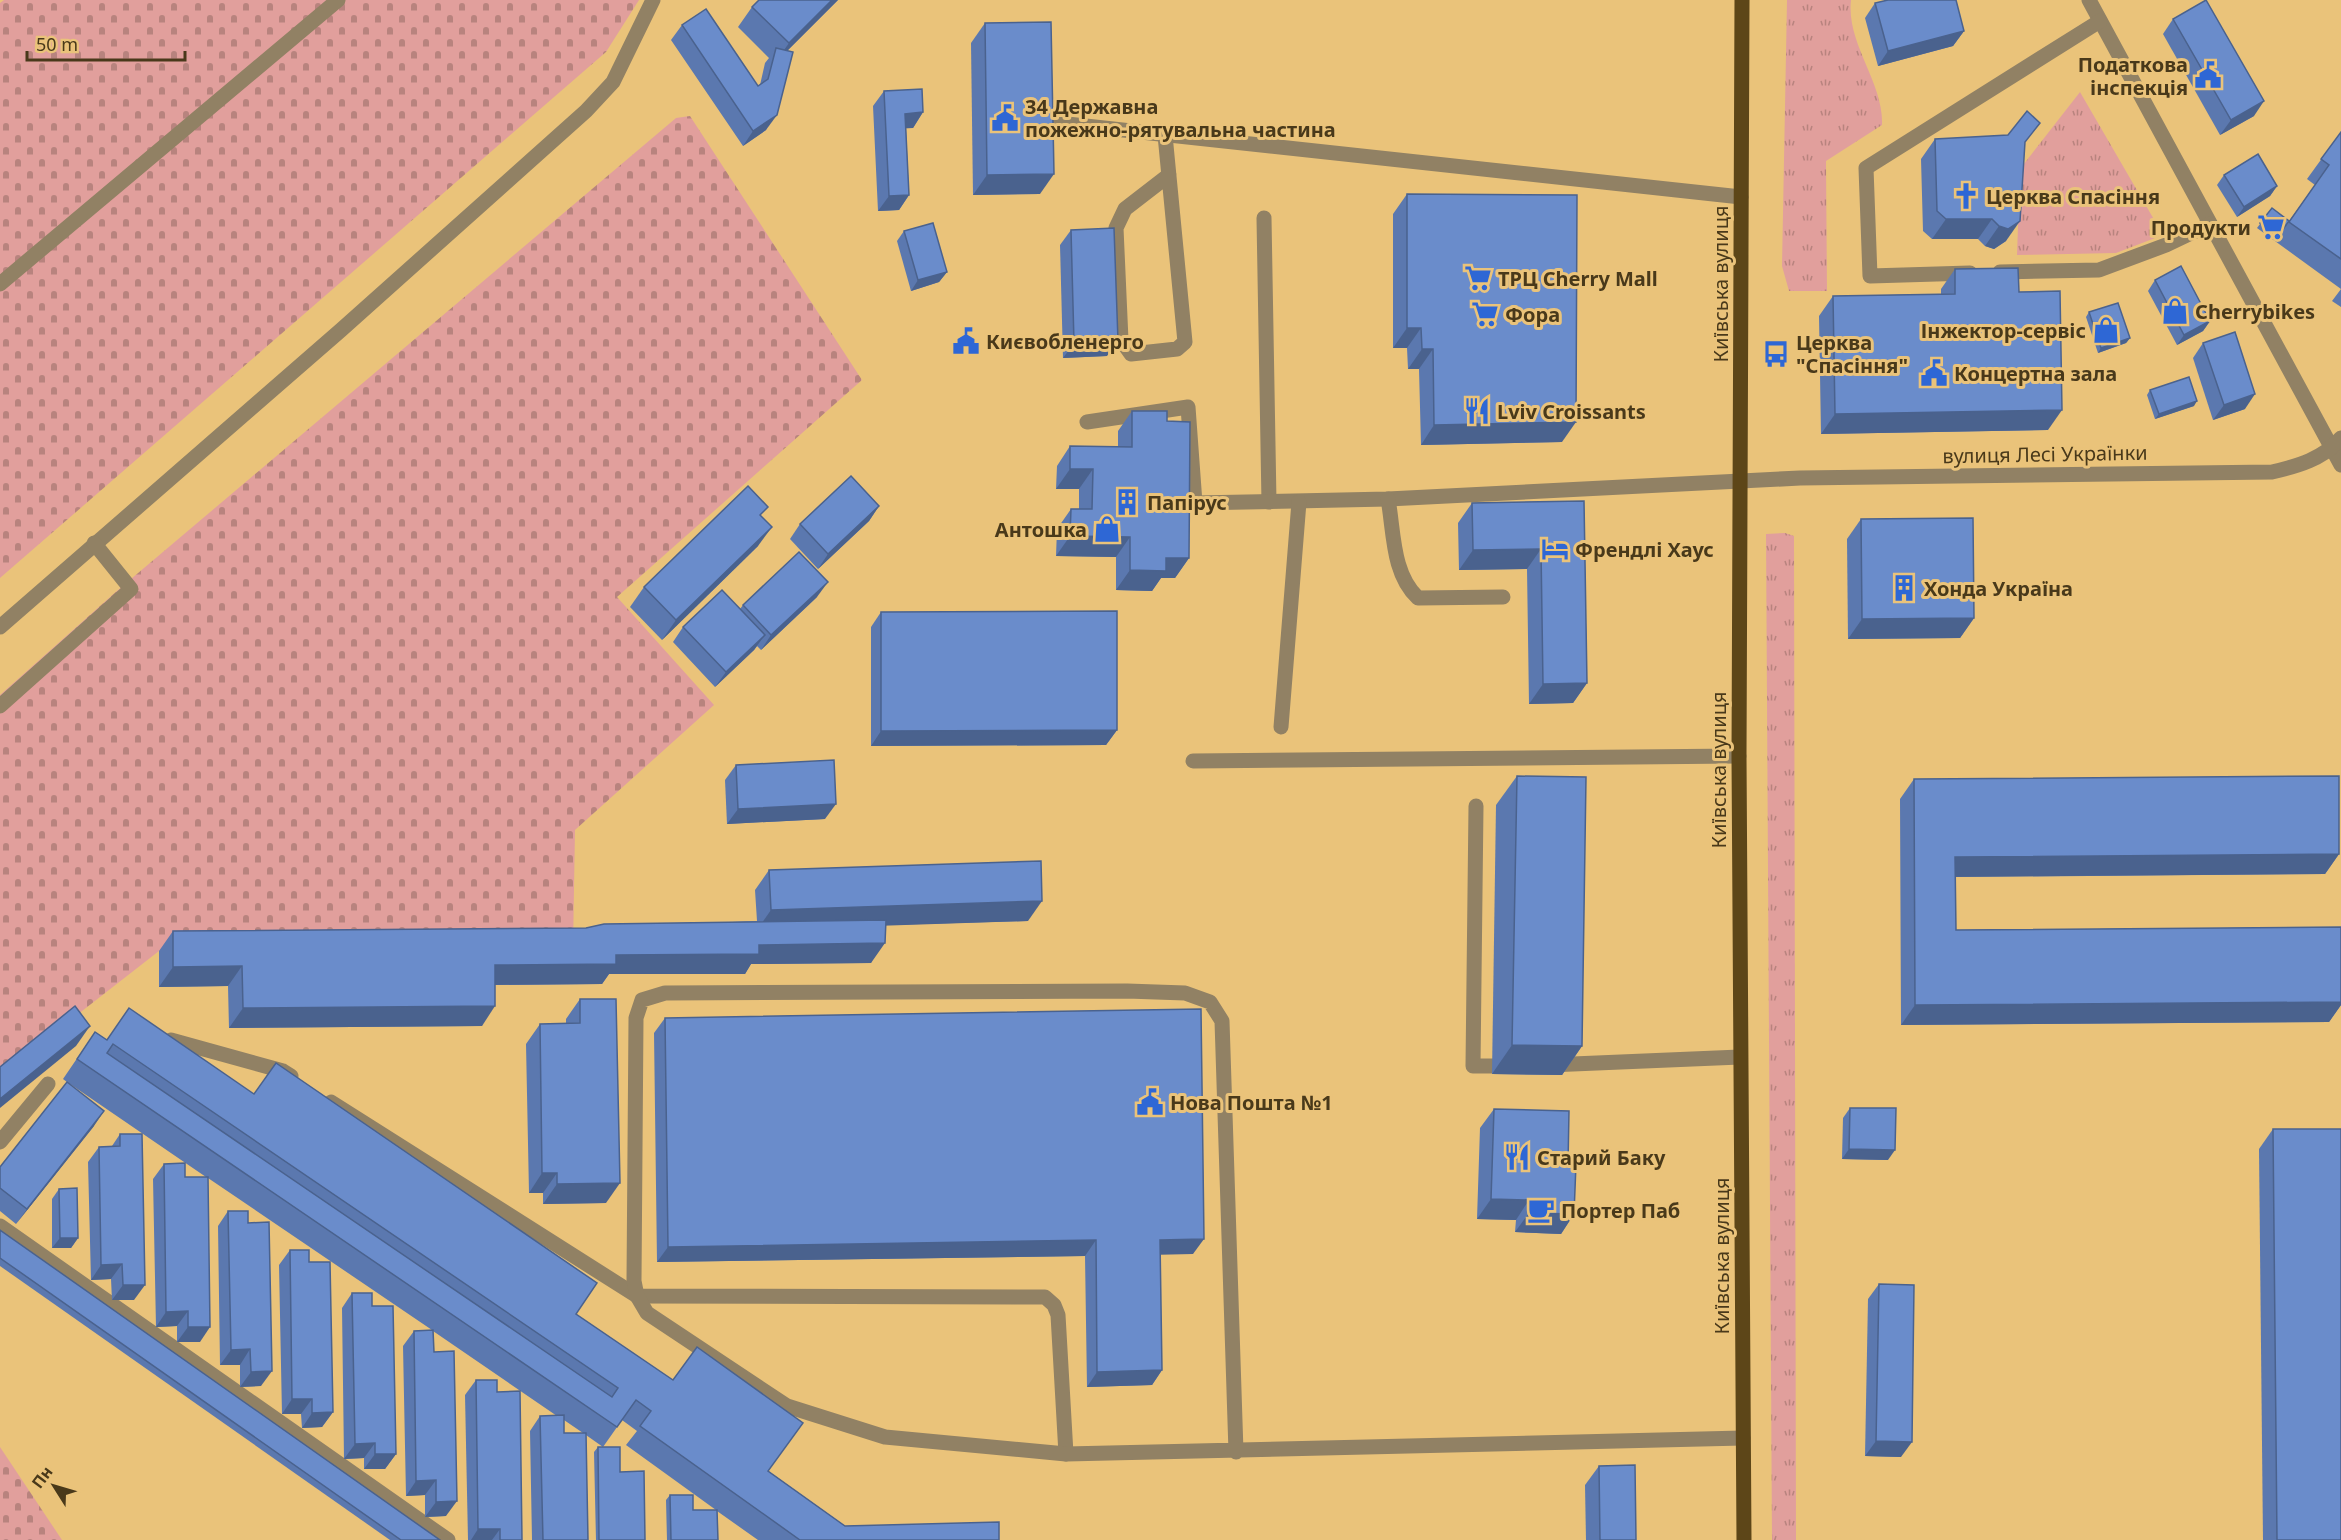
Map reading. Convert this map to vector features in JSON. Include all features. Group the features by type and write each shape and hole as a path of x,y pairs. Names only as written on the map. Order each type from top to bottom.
{"main road":[{"name":"Київська вулиця","path":"1742,0 1739,756 1744,1540"}],"street":[{"path":"0,284 338,0"},
{"path":"0,627 341,330 586,111 613,82 653,0"},
{"path":"2089,0 2210,224 2337,444 2341,465"},
{"path":"2100,21 1866,168 1870,276 2099,270 2166,245 2210,224"},
{"path":"1049,122 1741,196"},
{"path":"1166,135 1185,342 1177,349 1131,354 1121,340 1116,228 1125,209 1169,175"},
{"path":"1264,218 1269,502"},
{"name":"вулиця Лесі Українки","path":"1087,422 1188,407 1195,503 1388,499 1740,480 2272,472 2300,466 2337,444"},
{"path":"1388,499 1401,575 1406,587 1418,598 1503,597"},
{"path":"1281,727 1299,502"},
{"path":"0,706 131,589 94,543"},
{"path":"1193,761 1739,756"},
{"path":"1476,806 1473,1066 1562,1065 1740,1057"},
{"path":"1236,1452 1222,1021 1210,1002 1185,993 1128,991 665,993 642,1000 636,1018 634,1281 637,1296 647,1313 787,1406 885,1437 1066,1454 1236,1452 1743,1438"},
{"path":"171,1040 283,1071 302,1083"},
{"path":"0,1142 48,1084"},
{"path":"322,1096 637,1296 1045,1297 1054,1305 1058,1315 1066,1454"},
{"path":"0,1226 448,1540"}],"green space":[{"path":"4,0 639,0 606,52 0,578 0,3"},
{"path":"1787,0 1851,0 1854,32 1881,109 1882,125 1826,161 1827,291 1789,291 1782,266"},
{"path":"2080,92 2163,235 2116,253 2017,255 2020,169"},
{"path":"690,116 862,380 617,597 714,705 575,830 573,948 159,951 0,1075 0,695 118,590 676,118"},
{"path":"1785,533 1794,536 1796,1540 1772,1540 1766,534"},
{"path":"0,1447 62,1540 0,1540"}],"building":[{"path":"759,0 832,0 789,43 752,7"},
{"path":"1888,0 1956,0 1964,31 1888,51 1875,3"},
{"path":"2206,0 2264,101 2231,120 2173,19"},
{"path":"706,9 758,86 768,79 776,48 793,52 777,115 753,131 682,25"},
{"name":"34 Державна пожежно-рятувальна частина","path":"1051,22 1054,174 987,175 985,23"},
{"path":"922,89 923,112 905,114 909,195 889,196 884,91"},
{"name":"Церква Спасіння","path":"2027,111 2040,123 2025,142 2020,221 2008,229 1999,226 1992,219 1946,219 1937,211 1935,139 2008,135"},
{"path":"2341,132 2341,259 2289,222 2329,165 2321,159"},
{"path":"2258,154 2277,186 2244,207 2224,175"},
{"name":"ТРЦ Cherry Mall","path":"1407,194 1577,195 1576,422 1434,425 1433,349 1422,349 1421,328 1407,328"},
{"name":"Продукти","path":"2272,208 2289,221 2278,236 2260,223"},
{"path":"933,223 947,272 918,280 904,231"},
{"path":"1114,228 1118,341 1074,343 1071,230"},
{"path":"2181,266 2210,321 2184,335 2155,280"},
{"name":"Концертна зала","path":"2018,268 2019,292 2060,291 2062,410 1835,414 1833,296 1955,294 1955,269"},
{"name":"Інжектор-сервіс","path":"2118,303 2130,338 2101,348 2089,312"},
{"path":"2235,332 2255,394 2224,405 2203,343"},
{"path":"2189,377 2197,401 2159,414 2150,390"},
{"name":"Папірус","path":"1132,411 1167,411 1167,421 1190,422 1189,558 1166,558 1166,571 1130,570 1130,537 1070,536 1071,509 1092,509 1093,469 1070,469 1070,446 1132,447"},
{"path":"851,476 879,506 828,554 800,524"},
{"path":"748,486 768,507 760,515 772,527 676,620 644,587"},
{"path":"1584,501 1587,683 1543,684 1541,549 1473,550 1472,503"},
{"name":"Хонда Україна","path":"1973,518 1974,618 1862,619 1861,519"},
{"path":"799,552 828,582 771,635 743,605"},
{"path":"722,590 765,635 726,672 683,627"},
{"path":"1117,611 1117,730 881,731 881,612"},
{"path":"834,760 836,804 738,809 736,765"},
{"path":"1517,776 1586,777 1582,1046 1512,1045"},
{"path":"2339,776 2339,854 1955,857 1956,930 2341,927 2341,1002 1915,1005 1914,779"},
{"path":"1041,861 1042,901 771,910 769,870"},
{"path":"886,920 885,943 759,945 759,954 616,955 616,964 495,965 495,1006 243,1008 242,966 173,967 173,931 586,928 604,924"},
{"path":"580,999 616,999 620,1183 557,1184 557,1173 542,1173 540,1024 580,1023"},
{"path":"75,1006 90,1026 0,1099 0,1067"},
{"path":"129,1008 254,1094 276,1063 597,1283 576,1314 673,1380 697,1347 803,1423 768,1471 845,1526 999,1522 999,1540 800,1540 640,1426 651,1411 636,1400 617,1427 77,1059 95,1032 107,1040","holes":["113,1044 618,1388 612,1397 107,1053"]},
{"path":"1201,1009 1204,1239 1160,1240 1162,1370 1097,1372 1096,1240 668,1247 665,1018"},
{"path":"67,1082 104,1111 27,1209 0,1188 0,1167"},
{"path":"1850,1108 1896,1108 1895,1150 1849,1149"},
{"name":"Старий Баку","path":"1494,1109 1569,1111 1568,1164 1576,1164 1574,1214 1529,1213 1529,1200 1491,1199"},
{"path":"2273,1129 2341,1129 2341,1540 2277,1540"},
{"path":"120,1134 142,1134 145,1285 123,1285 122,1264 101,1265 99,1147 120,1146"},
{"path":"185,1163 185,1177 208,1177 210,1327 188,1327 188,1311 166,1312 164,1164"},
{"path":"77,1188 78,1238 60,1238 59,1189"},
{"path":"228,1211 248,1211 248,1223 269,1222 272,1371 251,1372 250,1349 231,1350"},
{"path":"0,1230 440,1540 401,1540 0,1258"},
{"path":"290,1250 309,1250 309,1262 330,1262 333,1412 312,1413 312,1399 292,1399"},
{"path":"1879,1284 1914,1285 1912,1442 1876,1441"},
{"path":"352,1293 372,1293 372,1306 393,1306 396,1454 375,1454 375,1443 355,1444"},
{"path":"433,1330 434,1352 454,1351 457,1501 436,1502 436,1480 416,1481 414,1331"},
{"path":"476,1380 497,1380 497,1392 520,1391 522,1540 500,1540 500,1529 478,1529"},
{"path":"564,1415 564,1433 586,1433 588,1540 543,1540 540,1416"},
{"path":"598,1447 620,1447 620,1472 644,1471 645,1540 599,1540"},
{"path":"1635,1465 1636,1540 1600,1540 1599,1466"},
{"path":"670,1495 693,1495 693,1510 717,1510 718,1540 671,1540"}],"place":[{"name":"Податкова інспекція","path":"2208,75"},
{"name":"34 Державна пожежно-рятувальна частина","path":"1005,118"},
{"name":"Церква Спасіння","path":"1966,196"},
{"name":"Продукти","path":"2271,227"},
{"name":"ТРЦ Cherry Mall","path":"1478,278"},
{"name":"Сherrybikes","path":"2175,311"},
{"name":"Фора","path":"1485,314"},
{"name":"Інжектор-сервіс","path":"2106,330"},
{"name":"Києвобленерго","path":"966,341"},
{"name":"Церква \"Спасіння\"","path":"1776,354"},
{"name":"Концертна зала","path":"1934,373"},
{"name":"Lviv Croissants","path":"1477,411"},
{"name":"Папірус","path":"1127,502"},
{"name":"Антошка","path":"1107,529"},
{"name":"Френдлі Хаус","path":"1555,549"},
{"name":"Хонда Україна","path":"1904,588"},
{"name":"Нова Пошта №1","path":"1150,1102"},
{"name":"Старий Баку","path":"1517,1157"},
{"name":"Портер Паб","path":"1541,1210"}]}
